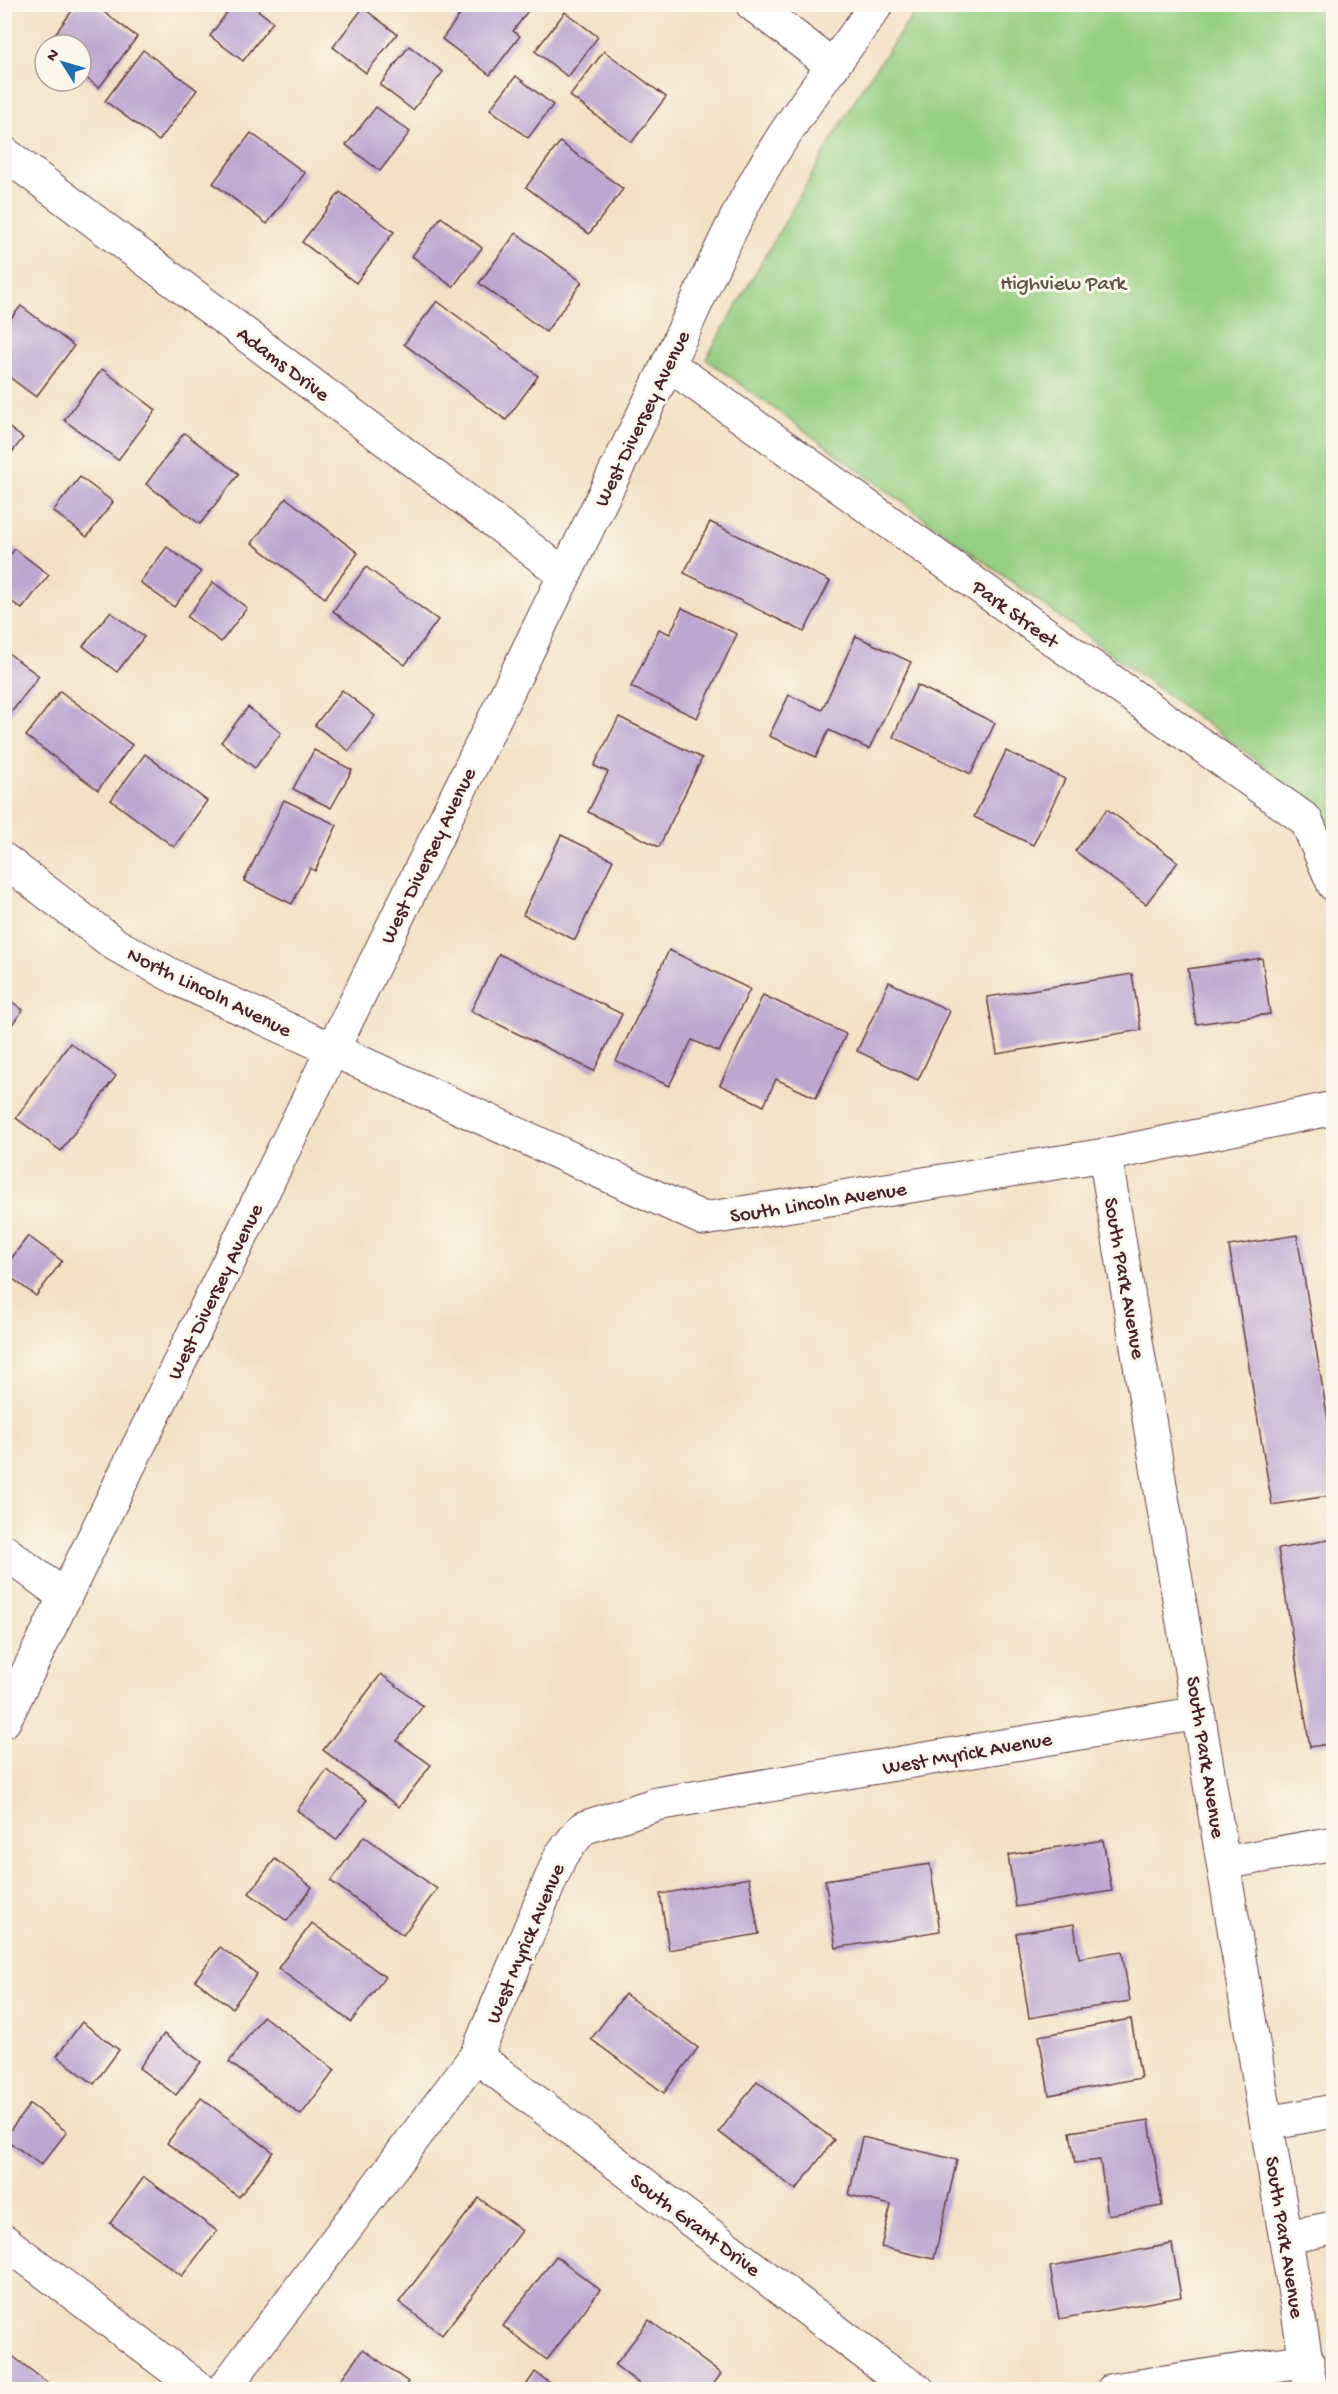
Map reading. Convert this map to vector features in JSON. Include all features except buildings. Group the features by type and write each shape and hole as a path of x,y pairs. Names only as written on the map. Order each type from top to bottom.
{"street":[{"path":"752,4 833,66"},
{"name":"West Diversey Avenue","path":"4,1721 668,364 727,237 760,174 877,4"},
{"name":"Adams Drive","path":"4,153 564,574"},
{"name":"Park Street","path":"668,364 1306,820 1334,885"},
{"name":"North Lincoln Avenue","path":"4,860 116,945 183,981 333,1050"},
{"name":"South Lincoln Avenue","path":"333,1050 704,1219 1105,1155 1334,1108"},
{"name":"South Park Avenue","path":"1105,1155 1309,2375"},
{"path":"4,1551 65,1597"},
{"name":"West Myrick Avenue","path":"223,2390 476,2056 561,1855 584,1828 657,1804 1199,1713"},
{"path":"1224,1863 1334,1843"},
{"name":"South Grant Drive","path":"476,2056 891,2373 918,2390"},
{"path":"1267,2123 1334,2111"},
{"path":"1286,2237 1334,2228"},
{"path":"4,2241 201,2390"},
{"path":"1113,2390 1309,2375"}],"green space":[{"name":"Highview Park","path":"920,5 1333,5 1333,837 1266,767 706,359 862,88"}]}
